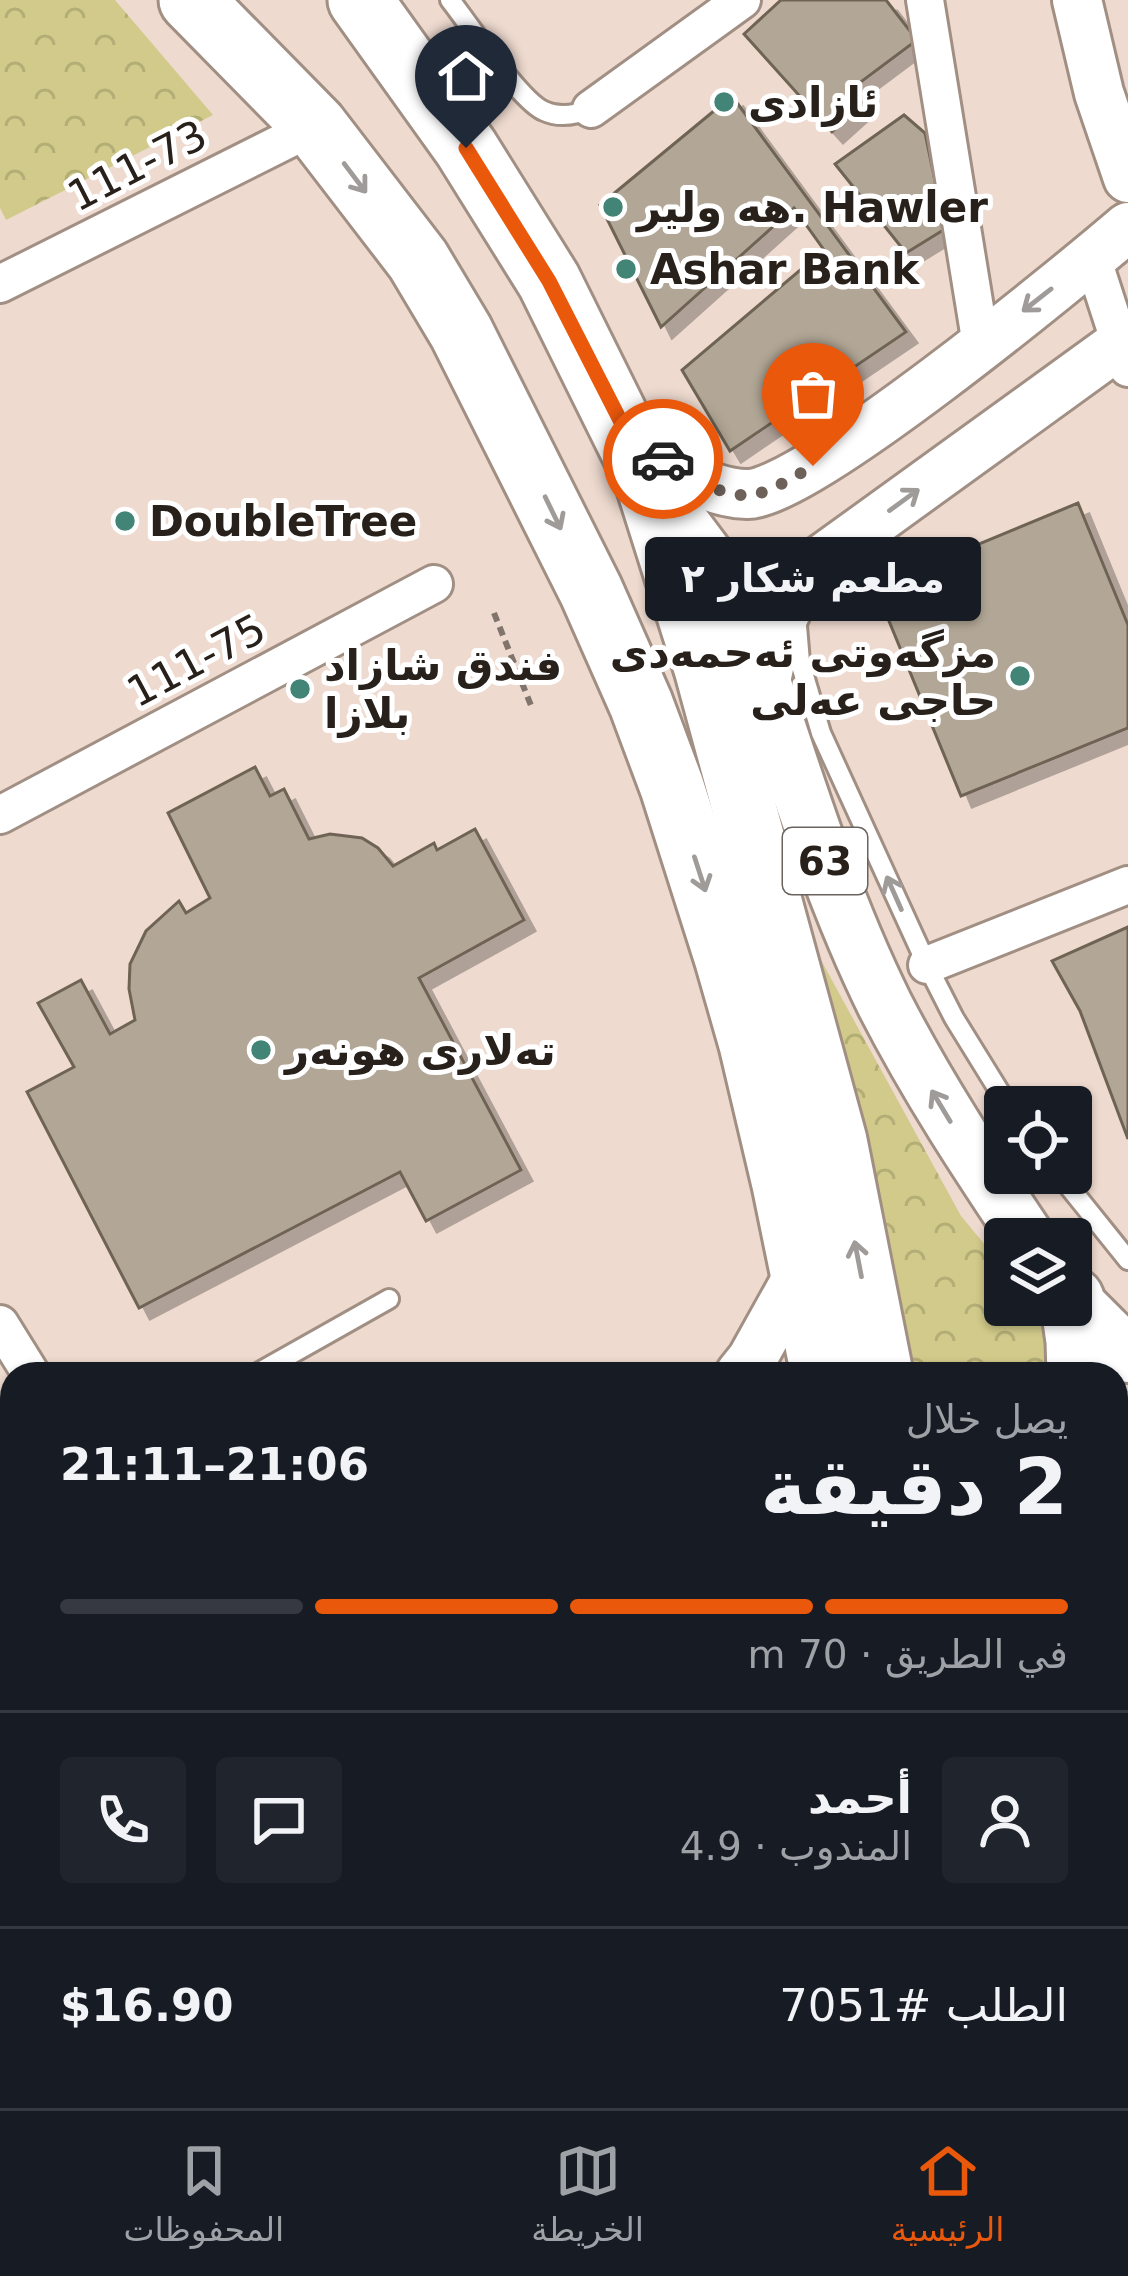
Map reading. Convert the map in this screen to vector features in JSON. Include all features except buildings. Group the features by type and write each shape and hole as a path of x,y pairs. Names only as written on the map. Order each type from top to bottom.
{"highway":[{"path":"360,0 466,148 549,281 633,449 706,668 835,1141 879,1362"},
{"path":"191,3 315,125 418,260 461,332 591,591 672,787 727,960 779,1164 820,1362"},
{"path":"1076,1326 1078,1362"}],"main road":[{"name":"63","path":"633,449 722,577 739,610 832,884 877,986 942,1108 1014,1218"},
{"path":"1092,1320 1128,1355"}],"street":[{"path":"591,109 742,0"},
{"path":"925,0 981,345"},
{"path":"1076,0 1114,99 1128,178"},
{"name":"111-73","path":"2,279 315,125"},
{"path":"633,449 661,458 713,488 751,495 791,478 835,454 1110,242"},
{"path":"765,686 776,631 794,591 818,563 1126,350 1110,242"},
{"name":"111-75","path":"0,815 434,584"},
{"path":"927,965 1128,884"},
{"path":"750,1362 801,1271"},
{"path":"0,1324 24,1362"}],"lane":[{"path":"450,0 531,103 558,115 591,109"},
{"path":"794,591 800,662 821,733 927,965 996,1086"},
{"path":"1075,1194 1128,1261"},
{"path":"277,1362 388,1299"}],"path":[{"path":"494,613 532,709"}],"green space":[{"path":"0,0 115,0 213,115 6,220 0,208"},
{"path":"816,951 961,1216 984,1244 984,1326 1052,1326 1086,1362 897,1362"}],"way so far":[{"path":"663,459 713,488 751,495 813,466"}],"place":[{"name":"ئازادی","path":"724,102"},
{"name":"هه ولير. Hawler","path":"613,207"},
{"name":"Ashar Bank","path":"626,269"},
{"name":"مطعم شکار ٢","path":"813,466"},
{"name":"DoubleTree","path":"125,521"},
{"name":"مزگەوتی ئەحمەدی حاجی عەلی","path":"1020,676"},
{"name":"فندق شازاد بلازا","path":"300,689"},
{"name":"تەلاری هونەر","path":"261,1050"}],"route":[{"path":"466,148 549,281 621,422 663,459"}]}
